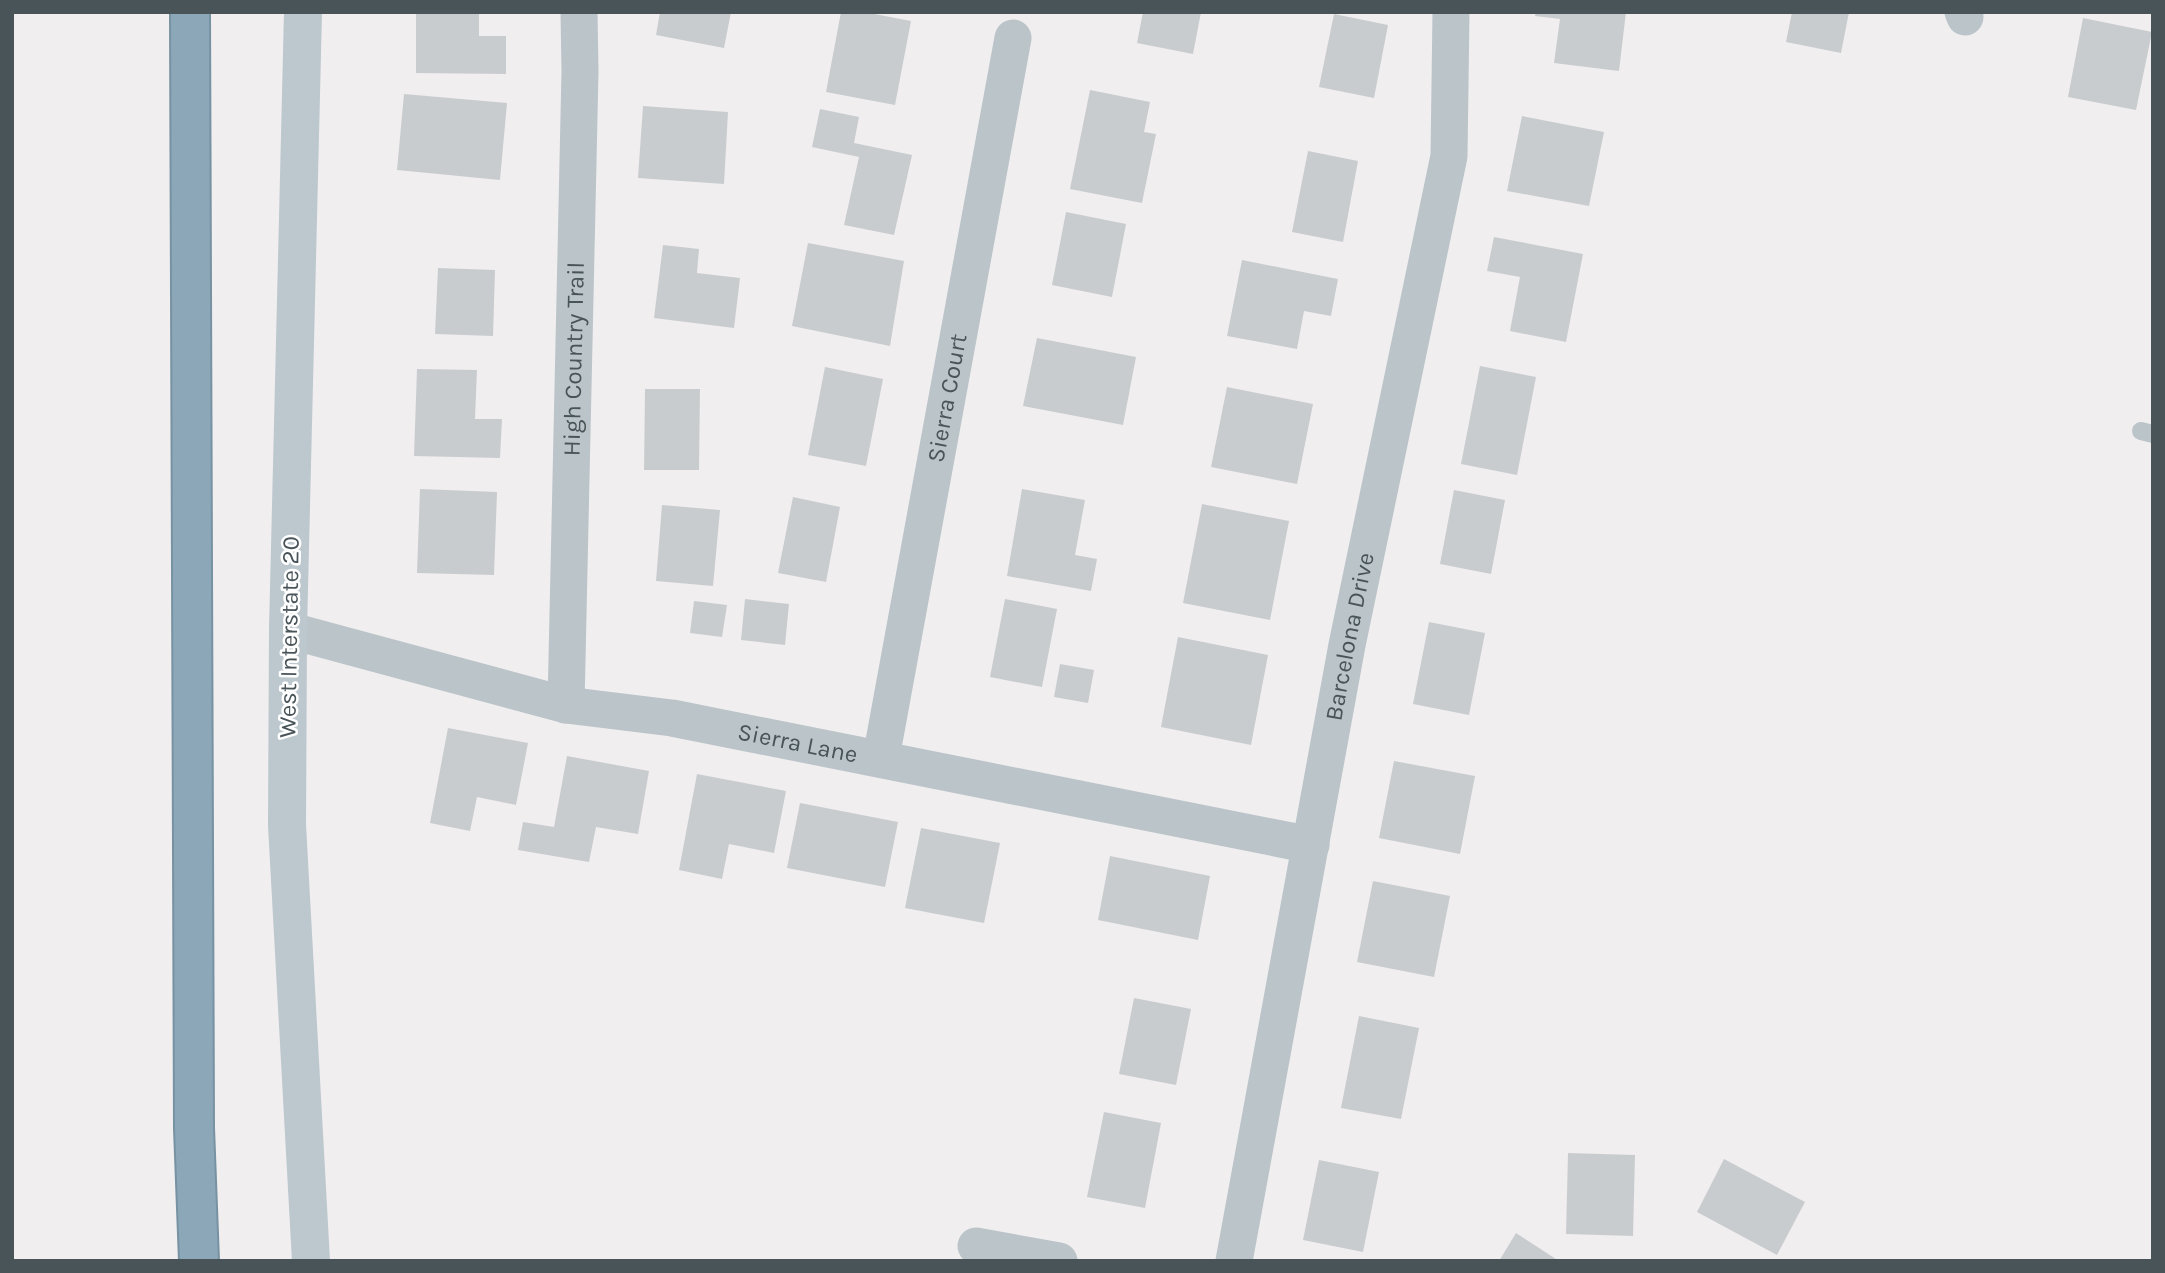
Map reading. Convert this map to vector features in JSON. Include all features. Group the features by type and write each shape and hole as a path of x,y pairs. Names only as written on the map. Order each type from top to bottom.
{"highway":[{"path":"190,12 194,1128 199,1261"}],"main road":[{"name":"West Interstate 20","path":"303,12 288,630 287,825 311,1261"}],"street":[{"name":"High Country Trail","path":"566,705 579,12"},
{"name":"Barcelona Drive","path":"1234,1261 1348,645 1449,156 1451,12"},
{"name":"Sierra Court","path":"881,758 1013,38"},
{"name":"Sierra Lane","path":"288,630 566,705 672,718 1311,845"},
{"path":"976,1246 1059,1261"}],"building":[{"path":"416,12 479,12 479,36 506,36 506,74 416,73"},
{"path":"660,12 731,12 724,48 656,35"},
{"path":"841,12 864,12 911,21 895,105 826,92"},
{"path":"1143,12 1201,12 1193,54 1137,43"},
{"path":"1536,12 1626,12 1619,71 1554,63 1560,19 1535,16"},
{"path":"1792,12 1849,12 1841,53 1786,42"},
{"path":"1334,14 1388,25 1374,98 1319,87"},
{"path":"2083,18 2152,32 2136,110 2068,97"},
{"path":"1090,90 1150,102 1144,132 1156,134 1142,203 1070,189"},
{"path":"404,94 507,103 500,180 397,170"},
{"path":"643,106 728,112 724,184 638,178"},
{"path":"820,109 859,117 854,143 912,155 894,235 844,225 859,157 812,147"},
{"path":"1522,116 1604,132 1589,206 1507,191"},
{"path":"1308,151 1358,161 1343,242 1292,232"},
{"path":"1066,212 1126,224 1112,297 1052,285"},
{"path":"1494,237 1583,254 1566,342 1510,331 1520,277 1487,271"},
{"path":"808,243 904,261 890,346 792,326"},
{"path":"663,245 699,249 697,273 740,278 734,328 654,318"},
{"path":"1242,260 1338,279 1331,316 1304,311 1297,349 1227,336"},
{"path":"438,268 495,270 493,336 435,334"},
{"path":"1037,338 1136,357 1123,425 1023,406"},
{"path":"1480,366 1536,377 1517,475 1461,464"},
{"path":"825,367 883,379 866,466 808,455"},
{"path":"417,369 477,370 475,419 502,419 500,458 414,456"},
{"path":"1227,387 1313,404 1297,484 1211,467"},
{"path":"645,389 700,389 699,470 644,470"},
{"path":"420,489 497,492 494,575 417,573"},
{"path":"1022,489 1085,500 1075,555 1097,559 1091,591 1007,576"},
{"path":"1454,490 1505,500 1491,574 1440,564"},
{"path":"793,497 840,507 826,582 778,573"},
{"path":"1202,504 1289,521 1270,620 1183,603"},
{"path":"662,505 720,510 713,586 656,581"},
{"path":"745,599 789,604 785,645 741,640"},
{"path":"1005,599 1057,609 1042,687 990,677"},
{"path":"694,601 727,605 722,637 690,633"},
{"path":"1429,622 1485,633 1469,715 1413,704"},
{"path":"1178,637 1268,655 1251,745 1161,727"},
{"path":"1060,664 1094,670 1088,703 1054,697"},
{"path":"448,728 528,743 516,805 477,797 470,831 430,823"},
{"path":"567,756 649,771 638,834 596,827 589,862 518,850 523,822 554,827"},
{"path":"1394,761 1475,776 1460,854 1379,838"},
{"path":"697,774 786,791 774,853 729,844 722,879 679,870"},
{"path":"800,803 898,822 885,887 787,868"},
{"path":"921,828 1000,843 984,923 905,908"},
{"path":"1110,856 1210,876 1198,940 1098,920"},
{"path":"1373,881 1450,896 1434,977 1357,962"},
{"path":"1134,998 1191,1009 1176,1085 1119,1074"},
{"path":"1359,1016 1419,1028 1401,1119 1341,1108"},
{"path":"1104,1112 1161,1123 1145,1208 1087,1197"},
{"path":"1568,1153 1635,1155 1633,1236 1566,1234"},
{"path":"1724,1159 1805,1202 1777,1255 1697,1212"},
{"path":"1319,1160 1379,1172 1363,1252 1303,1240"},
{"path":"1516,1233 1559,1261 1499,1261"}]}
